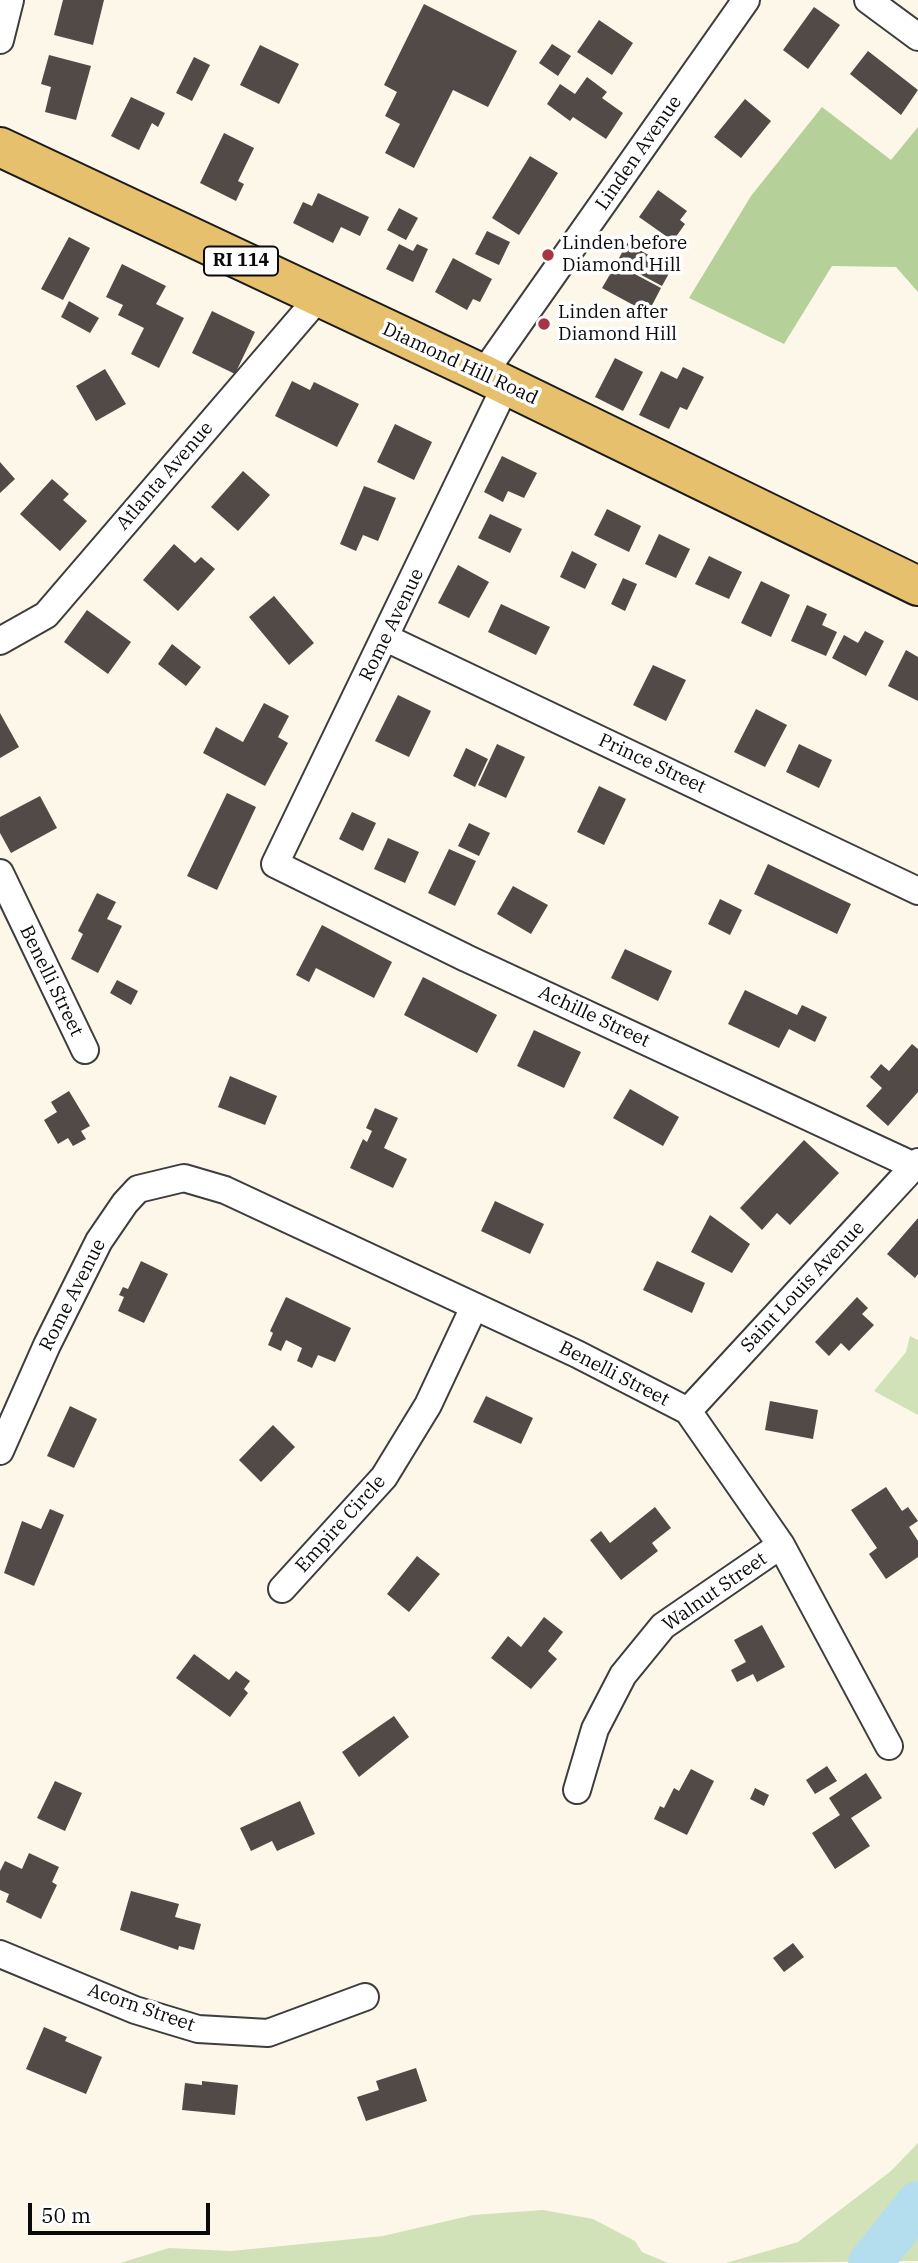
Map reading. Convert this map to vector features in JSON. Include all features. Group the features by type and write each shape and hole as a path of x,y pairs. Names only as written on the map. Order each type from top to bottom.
{"main road":[{"name":"Diamond Hill Road","path":"0,147 494,380 918,586"}],"street":[{"path":"0,40 10,0"},
{"name":"Linden Avenue","path":"494,380 746,0"},
{"path":"867,0 918,37"},
{"name":"Atlanta Avenue","path":"0,641 46,615 319,297"},
{"name":"Rome Avenue","path":"275,864 386,638 494,380"},
{"name":"Prince Street","path":"386,638 918,891"},
{"name":"Achille Street","path":"275,864 466,958 916,1164"},
{"name":"Benelli Street","path":"0,873 85,1050"},
{"name":"Saint Louis Avenue","path":"688,1411 916,1164"},
{"name":"Rome Avenue","path":"0,1451 47,1345 113,1217 138,1189 184,1178"},
{"name":"Benelli Street","path":"184,1178 225,1190 577,1354 688,1411 782,1545 889,1746"},
{"name":"Empire Circle","path":"282,1589 384,1477 428,1405 474,1307"},
{"name":"Walnut Street","path":"578,1790 595,1729 631,1665 663,1626 782,1545"},
{"name":"Acorn Street","path":"0,1954 135,2010 198,2029 268,2033 365,1997"}],"green space":[{"path":"822,107 891,160 918,127 918,292 896,267 832,266 784,344 689,298 751,196"},
{"path":"910,1336 918,1340 918,1415 874,1391 906,1352"},
{"path":"918,2143 918,2261 726,2263 798,2242 891,2171"},
{"path":"543,2210 593,2219 635,2241 642,2252 668,2263 120,2263 169,2248 231,2251 383,2236 473,2215"}],"building":[{"path":"63,0 104,0 93,45 54,35"},
{"path":"424,4 517,51 488,107 453,90 414,168 385,153 400,124 385,116 397,92 384,85"},
{"path":"814,7 840,25 808,69 783,50"},
{"path":"599,20 633,43 612,75 577,52"},
{"path":"552,44 571,56 558,76 539,63"},
{"path":"260,45 299,64 279,104 240,85"},
{"path":"868,51 918,90 901,115 850,74"},
{"path":"49,55 91,66 76,120 45,112 51,87 41,84"},
{"path":"194,57 210,65 192,101 176,93"},
{"path":"587,77 607,92 602,98 623,113 606,139 573,117 570,121 547,104 560,84 575,94"},
{"path":"131,97 165,113 158,127 152,123 139,150 111,136"},
{"path":"745,99 771,121 741,158 714,137"},
{"path":"224,133 254,148 238,181 244,184 236,201 200,183"},
{"path":"530,156 558,173 519,235 492,218"},
{"path":"658,190 687,211 680,220 685,224 673,241 639,217"},
{"path":"318,193 369,217 360,236 341,227 333,243 293,223 303,202 312,206"},
{"path":"399,208 418,218 406,240 387,230"},
{"path":"487,231 510,242 499,265 475,254"},
{"path":"69,237 90,248 63,300 41,289"},
{"path":"627,243 672,268 662,286 617,262"},
{"path":"399,244 413,251 417,244 428,249 413,282 386,269"},
{"path":"453,258 492,279 480,302 473,299 467,310 435,292"},
{"path":"122,264 166,286 156,304 184,318 159,368 131,354 144,328 118,315 123,305 106,297"},
{"path":"616,264 661,288 648,313 602,288"},
{"path":"69,301 99,318 90,333 61,317"},
{"path":"212,311 255,332 235,374 192,353"},
{"path":"615,358 643,372 623,411 595,397"},
{"path":"683,367 704,377 687,410 680,407 669,429 639,415 661,371 677,379"},
{"path":"105,369 126,404 96,421 76,386"},
{"path":"292,381 310,390 314,382 359,404 337,447 275,416"},
{"path":"395,424 432,442 414,480 377,462"},
{"path":"502,456 537,473 524,498 508,491 503,502 484,492"},
{"path":"0,462 15,479 0,493"},
{"path":"243,471 270,495 238,531 211,507"},
{"path":"52,479 69,494 63,500 87,521 60,551 20,514"},
{"path":"364,486 396,498 378,541 363,535 356,551 340,544"},
{"path":"607,509 641,526 629,552 594,535"},
{"path":"490,514 522,529 510,553 478,538"},
{"path":"659,534 690,549 676,578 645,564"},
{"path":"174,544 195,563 201,557 215,569 178,611 143,580"},
{"path":"572,551 597,564 585,589 560,577"},
{"path":"709,556 742,572 729,599 695,584"},
{"path":"458,565 489,582 469,618 438,603"},
{"path":"623,578 637,584 625,611 611,604"},
{"path":"761,581 790,595 771,637 741,623"},
{"path":"274,596 314,643 289,665 249,617"},
{"path":"501,604 550,627 536,655 488,632"},
{"path":"807,605 827,614 822,625 837,632 826,656 791,641"},
{"path":"87,610 131,642 108,674 64,642"},
{"path":"865,631 884,641 866,676 832,658 844,635 858,643"},
{"path":"172,644 201,667 186,686 158,664"},
{"path":"906,650 918,657 918,701 888,686"},
{"path":"653,665 686,680 666,721 633,705"},
{"path":"398,695 431,711 409,757 375,741"},
{"path":"264,703 289,716 278,737 288,743 265,786 203,753 216,727 243,742"},
{"path":"756,709 787,725 765,767 734,752"},
{"path":"0,713 19,747 0,758"},
{"path":"497,744 525,757 506,798 478,785"},
{"path":"799,744 832,760 819,788 786,772"},
{"path":"466,748 488,759 475,787 453,776"},
{"path":"599,786 626,799 604,845 577,832"},
{"path":"227,793 256,807 217,890 187,876"},
{"path":"40,796 57,828 11,853 0,833 0,817"},
{"path":"352,812 376,823 363,851 339,839"},
{"path":"469,823 490,833 479,856 458,846"},
{"path":"388,838 419,852 405,883 374,869"},
{"path":"449,849 476,861 455,906 428,893"},
{"path":"768,864 851,904 837,934 754,894"},
{"path":"513,886 548,905 531,934 497,914"},
{"path":"97,893 116,902 107,919 122,926 98,973 71,959 83,934 78,931"},
{"path":"720,899 742,910 730,935 708,924"},
{"path":"322,925 392,962 374,998 316,968 309,982 296,975"},
{"path":"625,949 672,971 658,1001 611,978"},
{"path":"423,977 497,1015 477,1053 404,1015"},
{"path":"117,980 138,991 131,1005 110,993"},
{"path":"745,990 797,1015 802,1005 827,1017 815,1042 789,1029 779,1048 728,1024"},
{"path":"534,1030 581,1052 564,1088 517,1066"},
{"path":"912,1044 918,1049 918,1092 888,1126 866,1106 882,1088 870,1077 881,1064 889,1071"},
{"path":"230,1076 277,1096 265,1125 218,1107"},
{"path":"630,1089 679,1117 663,1146 613,1118"},
{"path":"69,1091 90,1126 81,1131 86,1139 73,1146 68,1138 58,1144 44,1120 57,1112 51,1102"},
{"path":"375,1108 398,1118 384,1148 407,1159 393,1188 350,1168 363,1139 367,1142 372,1131 366,1128"},
{"path":"804,1140 839,1173 790,1225 777,1213 762,1230 740,1208"},
{"path":"495,1201 544,1224 530,1254 481,1231"},
{"path":"710,1215 750,1244 732,1273 691,1252"},
{"path":"918,1218 918,1274 915,1278 887,1254"},
{"path":"141,1261 168,1274 144,1323 118,1311 124,1297 119,1295 123,1287 128,1289"},
{"path":"657,1261 705,1283 692,1313 643,1290"},
{"path":"286,1297 351,1328 335,1362 318,1355 312,1368 297,1361 302,1348 286,1340 281,1351 268,1345 273,1333 270,1331"},
{"path":"857,1297 868,1308 862,1314 874,1325 849,1351 841,1343 829,1356 815,1342"},
{"path":"486,1396 533,1418 521,1444 473,1422"},
{"path":"770,1401 818,1410 813,1439 765,1430"},
{"path":"70,1406 97,1419 74,1468 47,1456"},
{"path":"273,1425 295,1447 261,1482 239,1460"},
{"path":"886,1487 902,1511 908,1507 918,1521 909,1527 918,1541 918,1557 886,1579 869,1554 877,1548 851,1510"},
{"path":"655,1507 671,1528 652,1543 658,1551 621,1580 590,1540 601,1531 610,1543"},
{"path":"50,1509 64,1515 34,1586 4,1573 22,1521 41,1529"},
{"path":"417,1556 440,1574 409,1612 387,1594"},
{"path":"544,1617 563,1632 548,1651 557,1659 531,1689 491,1658 508,1636 521,1647"},
{"path":"762,1625 785,1667 757,1682 753,1674 737,1682 731,1670 746,1662 734,1640"},
{"path":"194,1654 229,1680 236,1671 250,1681 244,1689 248,1693 230,1717 176,1678"},
{"path":"394,1716 409,1737 359,1777 342,1752"},
{"path":"827,1766 837,1781 815,1794 806,1780"},
{"path":"691,1769 714,1781 687,1835 654,1819 660,1806 664,1808 674,1788 679,1791"},
{"path":"866,1773 882,1798 851,1818 870,1846 835,1869 812,1833 840,1815 829,1798"},
{"path":"55,1781 82,1793 65,1831 37,1818"},
{"path":"755,1788 769,1795 764,1806 750,1799"},
{"path":"300,1801 315,1834 277,1851 272,1841 251,1851 240,1828"},
{"path":"29,1853 59,1867 52,1882 57,1885 41,1919 6,1902 9,1894 0,1890 0,1871 5,1861 22,1869"},
{"path":"131,1891 179,1904 175,1917 201,1924 194,1950 179,1946 178,1950 120,1930"},
{"path":"793,1943 804,1957 784,1972 773,1958"},
{"path":"44,2027 67,2037 65,2041 102,2057 86,2094 26,2069"},
{"path":"416,2068 427,2101 366,2121 357,2097 379,2090 376,2081"},
{"path":"202,2081 238,2085 235,2115 182,2110 185,2083 202,2085"}],"waterway":[{"path":"870,2263 918,2203"}],"place":[{"name":"Linden before Diamond Hill","path":"548,255"},
{"name":"Linden after Diamond Hill","path":"544,324"}]}
